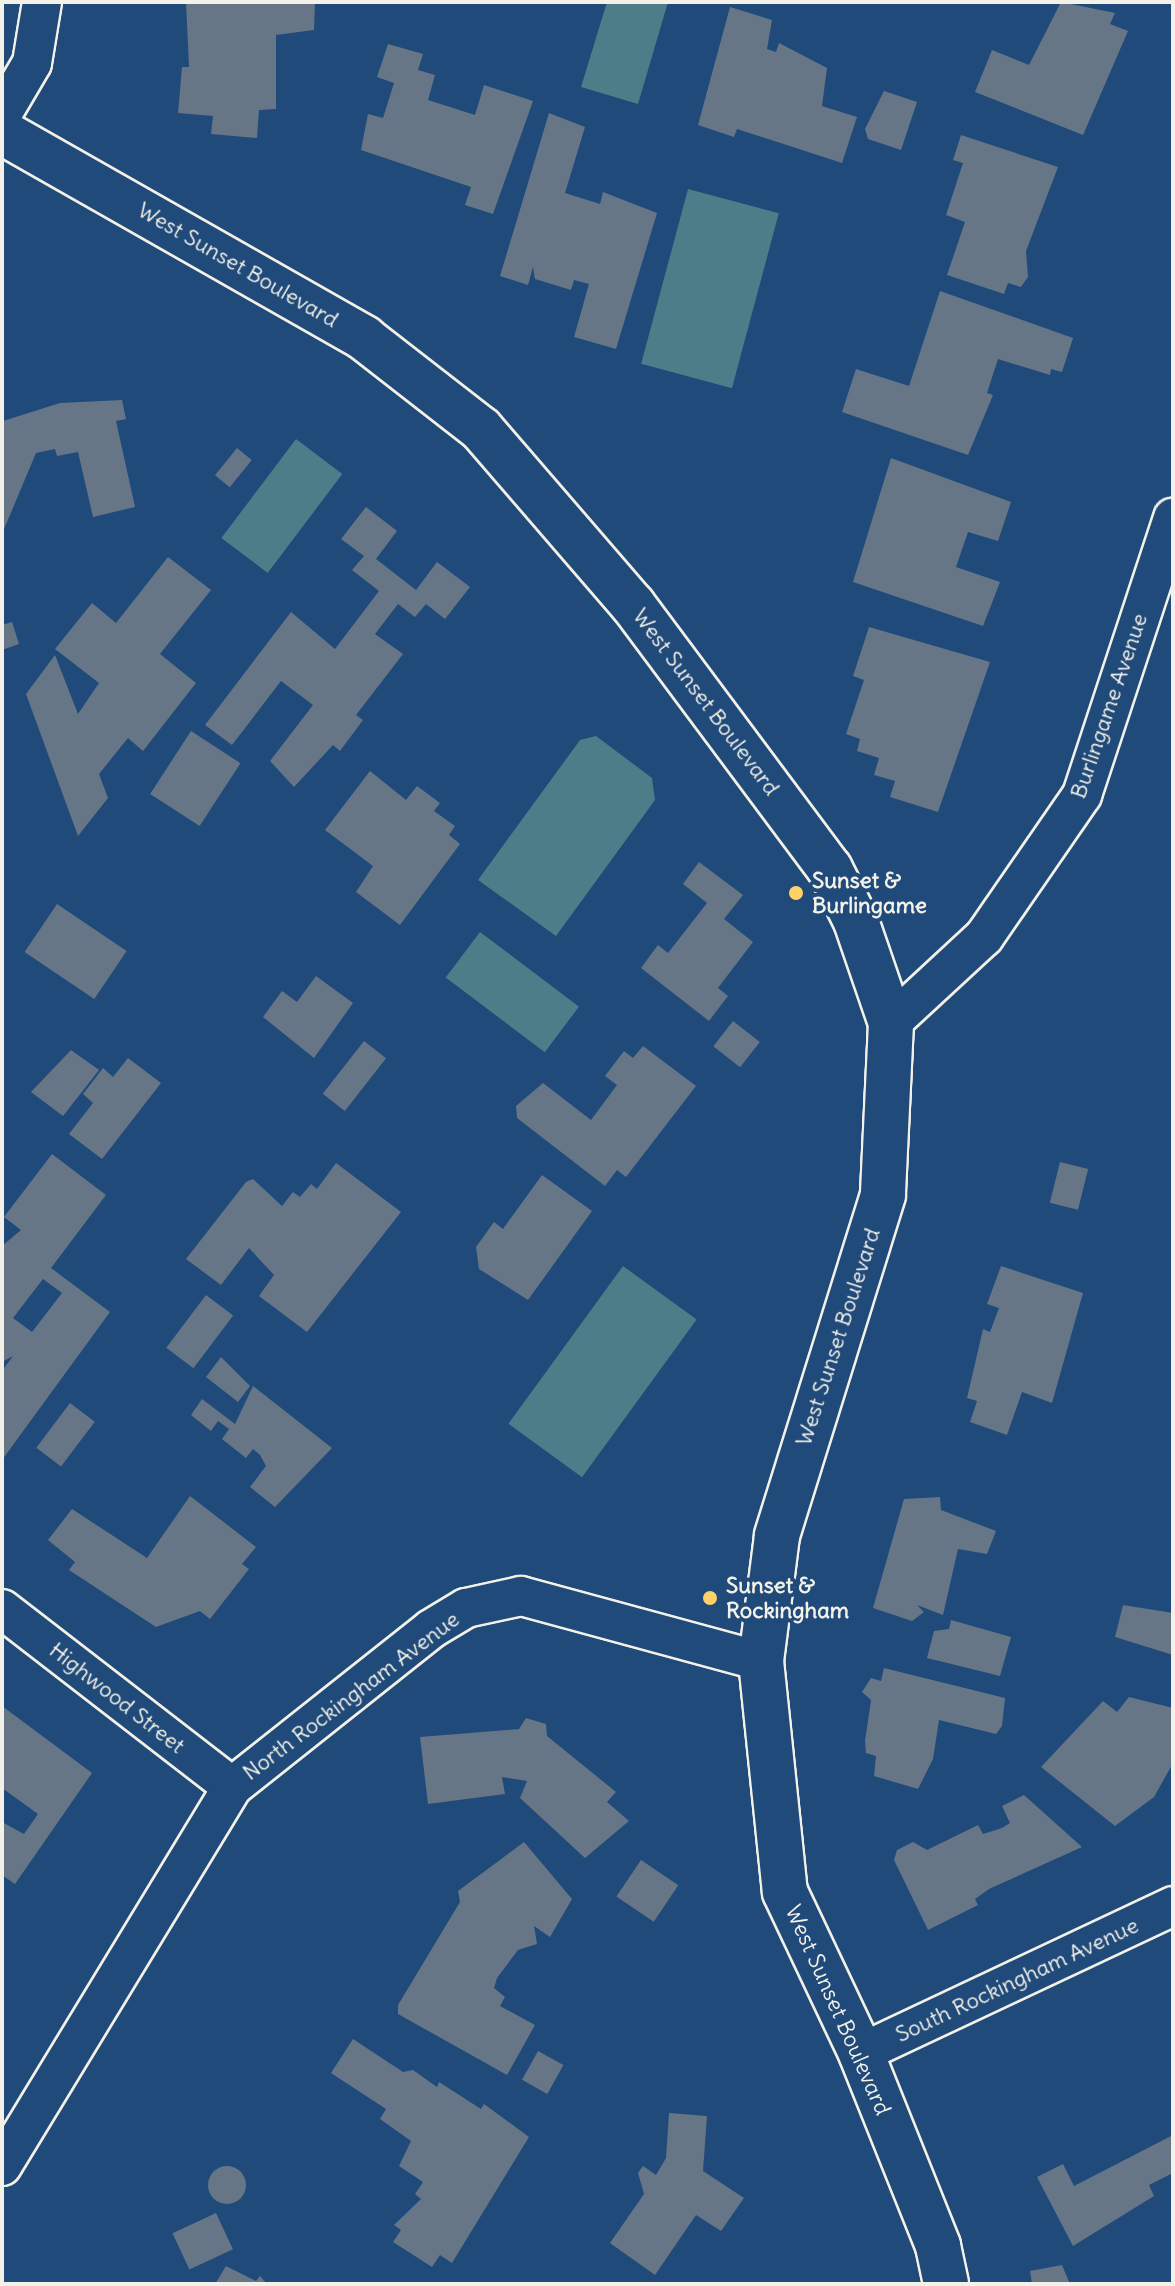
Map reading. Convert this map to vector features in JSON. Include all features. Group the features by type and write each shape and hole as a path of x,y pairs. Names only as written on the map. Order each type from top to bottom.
{"main road":[{"name":"West Sunset Boulevard","path":"2,132 364,338 481,429 573,528 830,869 891,1023 883,1195 777,1536 761,1661 785,1892 861,2053 938,2246 946,2284"}],"street":[{"path":"2,114 32,63 42,2"},
{"name":"Burlingame Avenue","path":"891,1023 984,937 1082,795 1173,518"},
{"name":"North Rockingham Avenue","path":"2,2166 232,1787 466,1608 521,1596 761,1661"},
{"name":"Highwood Street","path":"2,1609 232,1787"},
{"name":"South Rockingham Avenue","path":"861,2053 1173,1906"}],"green space":[{"path":"607,2 668,2 638,104 581,87"},
{"path":"688,189 779,213 732,388 641,364"},
{"path":"296,439 342,474 268,573 221,538"},
{"path":"596,736 652,778 655,800 556,936 478,880 580,740"},
{"path":"480,932 579,1007 545,1052 446,978"},
{"path":"623,1266 697,1319 582,1477 508,1424"}],"building":[{"path":"186,2 315,2 314,30 276,35 276,109 259,110 257,138 211,134 213,116 178,113 182,67 189,67"},
{"path":"1061,2 1115,13 1110,24 1128,31 1083,135 975,92 992,50 1029,65"},
{"path":"730,7 772,20 767,49 776,52 779,43 827,68 822,106 857,117 842,163 737,129 734,137 698,125"},
{"path":"388,44 423,54 418,70 435,75 428,100 475,115 484,85 533,101 493,214 465,205 471,187 361,150 368,114 383,118 394,83 377,77"},
{"path":"884,91 917,102 901,150 868,139 865,129"},
{"path":"549,113 585,127 565,193 600,204 603,192 657,213 616,349 574,337 589,284 574,280 571,290 535,279 533,267 528,285 500,276"},
{"path":"961,135 1058,167 1026,251 1028,277 1021,287 1008,283 1004,294 947,275 965,222 946,215 963,163 953,160"},
{"path":"940,291 1073,338 1062,372 1051,369 1050,375 998,359 987,393 993,395 968,455 842,412 856,369 909,386"},
{"path":"122,400 126,419 116,421 135,507 93,517 78,452 57,456 55,449 36,453 2,534 3,421 60,403"},
{"path":"237,448 252,460 230,487 215,475"},
{"path":"891,458 1011,502 998,541 968,532 956,567 1000,582 983,626 853,582"},
{"path":"366,507 397,531 376,559 416,590 437,562 470,587 445,619 426,604 415,617 398,604 375,634 403,654 356,715 363,720 340,751 333,745 294,787 270,761 313,705 281,681 232,745 205,725 291,612 335,649 379,591 352,570 364,556 341,539"},
{"path":"168,557 211,590 160,654 196,683 143,751 128,738 99,774 108,798 78,836 26,694 55,655 78,714 99,683 55,649 92,603 116,623"},
{"path":"12,622 19,644 2,650 2,625"},
{"path":"869,627 990,662 938,812 890,797 895,781 874,775 879,758 857,751 860,739 846,734 864,680 853,676"},
{"path":"191,731 240,763 200,826 150,794"},
{"path":"370,771 406,800 417,786 440,803 434,811 455,826 449,835 460,844 400,925 356,892 373,866 325,830"},
{"path":"699,862 743,895 724,919 753,942 718,988 728,996 709,1021 641,968 658,945 668,953 707,903 683,884"},
{"path":"57,904 127,951 94,999 25,952"},
{"path":"316,976 353,1003 314,1058 263,1017 282,991 297,1002"},
{"path":"733,1021 760,1042 740,1067 713,1046"},
{"path":"364,1041 386,1058 345,1111 323,1094"},
{"path":"643,1046 696,1086 626,1177 617,1170 605,1186 517,1118 516,1106 543,1083 591,1120 617,1085 605,1076 624,1051 633,1058"},
{"path":"71,1050 99,1070 63,1116 31,1092"},
{"path":"128,1058 161,1083 102,1159 69,1134 93,1103 83,1094 103,1068 113,1077"},
{"path":"52,1154 106,1195 51,1268 110,1312 2,1460 2,1371 13,1356 2,1362 2,1246 21,1230 4,1217","holes":["43,1279 62,1293 32,1332 13,1318"]},
{"path":"1060,1162 1088,1169 1078,1210 1050,1203"},
{"path":"336,1163 401,1212 307,1332 259,1296 274,1275 249,1248 221,1285 186,1259 246,1182 253,1179 282,1206 293,1192 300,1197 311,1184 317,1189"},
{"path":"542,1175 592,1211 528,1300 479,1269 476,1247 494,1222 503,1229"},
{"path":"1001,1266 1083,1293 1052,1403 1022,1392 1007,1435 970,1422 977,1401 967,1398 983,1329 990,1332 999,1308 987,1304"},
{"path":"206,1295 233,1315 193,1368 166,1348"},
{"path":"221,1357 250,1386 238,1402 206,1377"},
{"path":"253,1386 332,1448 275,1507 250,1487 266,1466 260,1455 253,1449 246,1458 222,1439 229,1429 218,1421 211,1431 191,1415 202,1399 235,1424"},
{"path":"70,1403 95,1422 61,1466 36,1448"},
{"path":"190,1496 256,1547 242,1564 249,1569 210,1619 200,1611 156,1627 69,1570 75,1562 48,1540 72,1509 147,1558"},
{"path":"940,1497 941,1510 996,1531 987,1554 958,1549 943,1615 917,1605 924,1612 912,1621 873,1608 904,1499"},
{"path":"1123,1605 1173,1613 1173,1655 1115,1637"},
{"path":"951,1620 1011,1637 1000,1676 927,1658 934,1631 949,1629"},
{"path":"884,1668 1005,1698 1002,1726 996,1734 939,1720 933,1759 918,1789 874,1776 876,1756 866,1753 865,1741 871,1700 862,1692 871,1678 881,1681"},
{"path":"1129,1697 1173,1708 1173,1763 1154,1797 1115,1826 1041,1767 1103,1701 1117,1712"},
{"path":"2,1706 92,1773 15,1884 2,1875 2,1822 24,1834 38,1814 2,1788"},
{"path":"526,1718 546,1724 547,1736 616,1792 607,1802 629,1821 585,1858 520,1798 527,1781 502,1777 505,1794 428,1804 420,1737 519,1729"},
{"path":"1024,1795 1082,1847 989,1889 975,1899 978,1905 928,1930 894,1860 897,1850 913,1842 927,1850 978,1825 983,1834 1002,1828 1010,1823 1002,1806"},
{"path":"524,1842 572,1899 550,1937 534,1926 537,1944 518,1950 497,1978 494,1988 505,1997 500,2006 535,2025 507,2075 398,2014 398,2005 460,1902 458,1891"},
{"path":"641,1860 678,1885 654,1922 616,1896"},
{"path":"353,2039 403,2072 413,2070 437,2087 439,2082 481,2109 484,2104 529,2137 452,2263 440,2255 432,2267 393,2242 401,2230 394,2225 421,2199 415,2194 423,2182 399,2166 411,2141 380,2119 386,2109 331,2073"},
{"path":"538,2051 563,2065 547,2094 522,2080"},
{"path":"669,2113 707,2116 703,2171 744,2198 721,2231 696,2215 655,2275 610,2243 644,2194 638,2173 643,2166 656,2175 666,2158"},
{"path":"1173,2135 1173,2173 1149,2185 1154,2196 1073,2246 1037,2177 1063,2164 1074,2186"},
{"path":"227,2166 240,2172 246,2185 240,2198 227,2204 214,2198 208,2185 214,2172"},
{"path":"216,2213 233,2249 189,2270 172,2233"},
{"path":"1062,2265 1070,2284 1032,2284 1030,2271"},
{"path":"226,2266 256,2281 260,2276 267,2284 215,2284"}],"place":[{"name":"Sunset & Burlingame","path":"796,893"},
{"name":"Sunset & Rockingham","path":"710,1598"}]}
